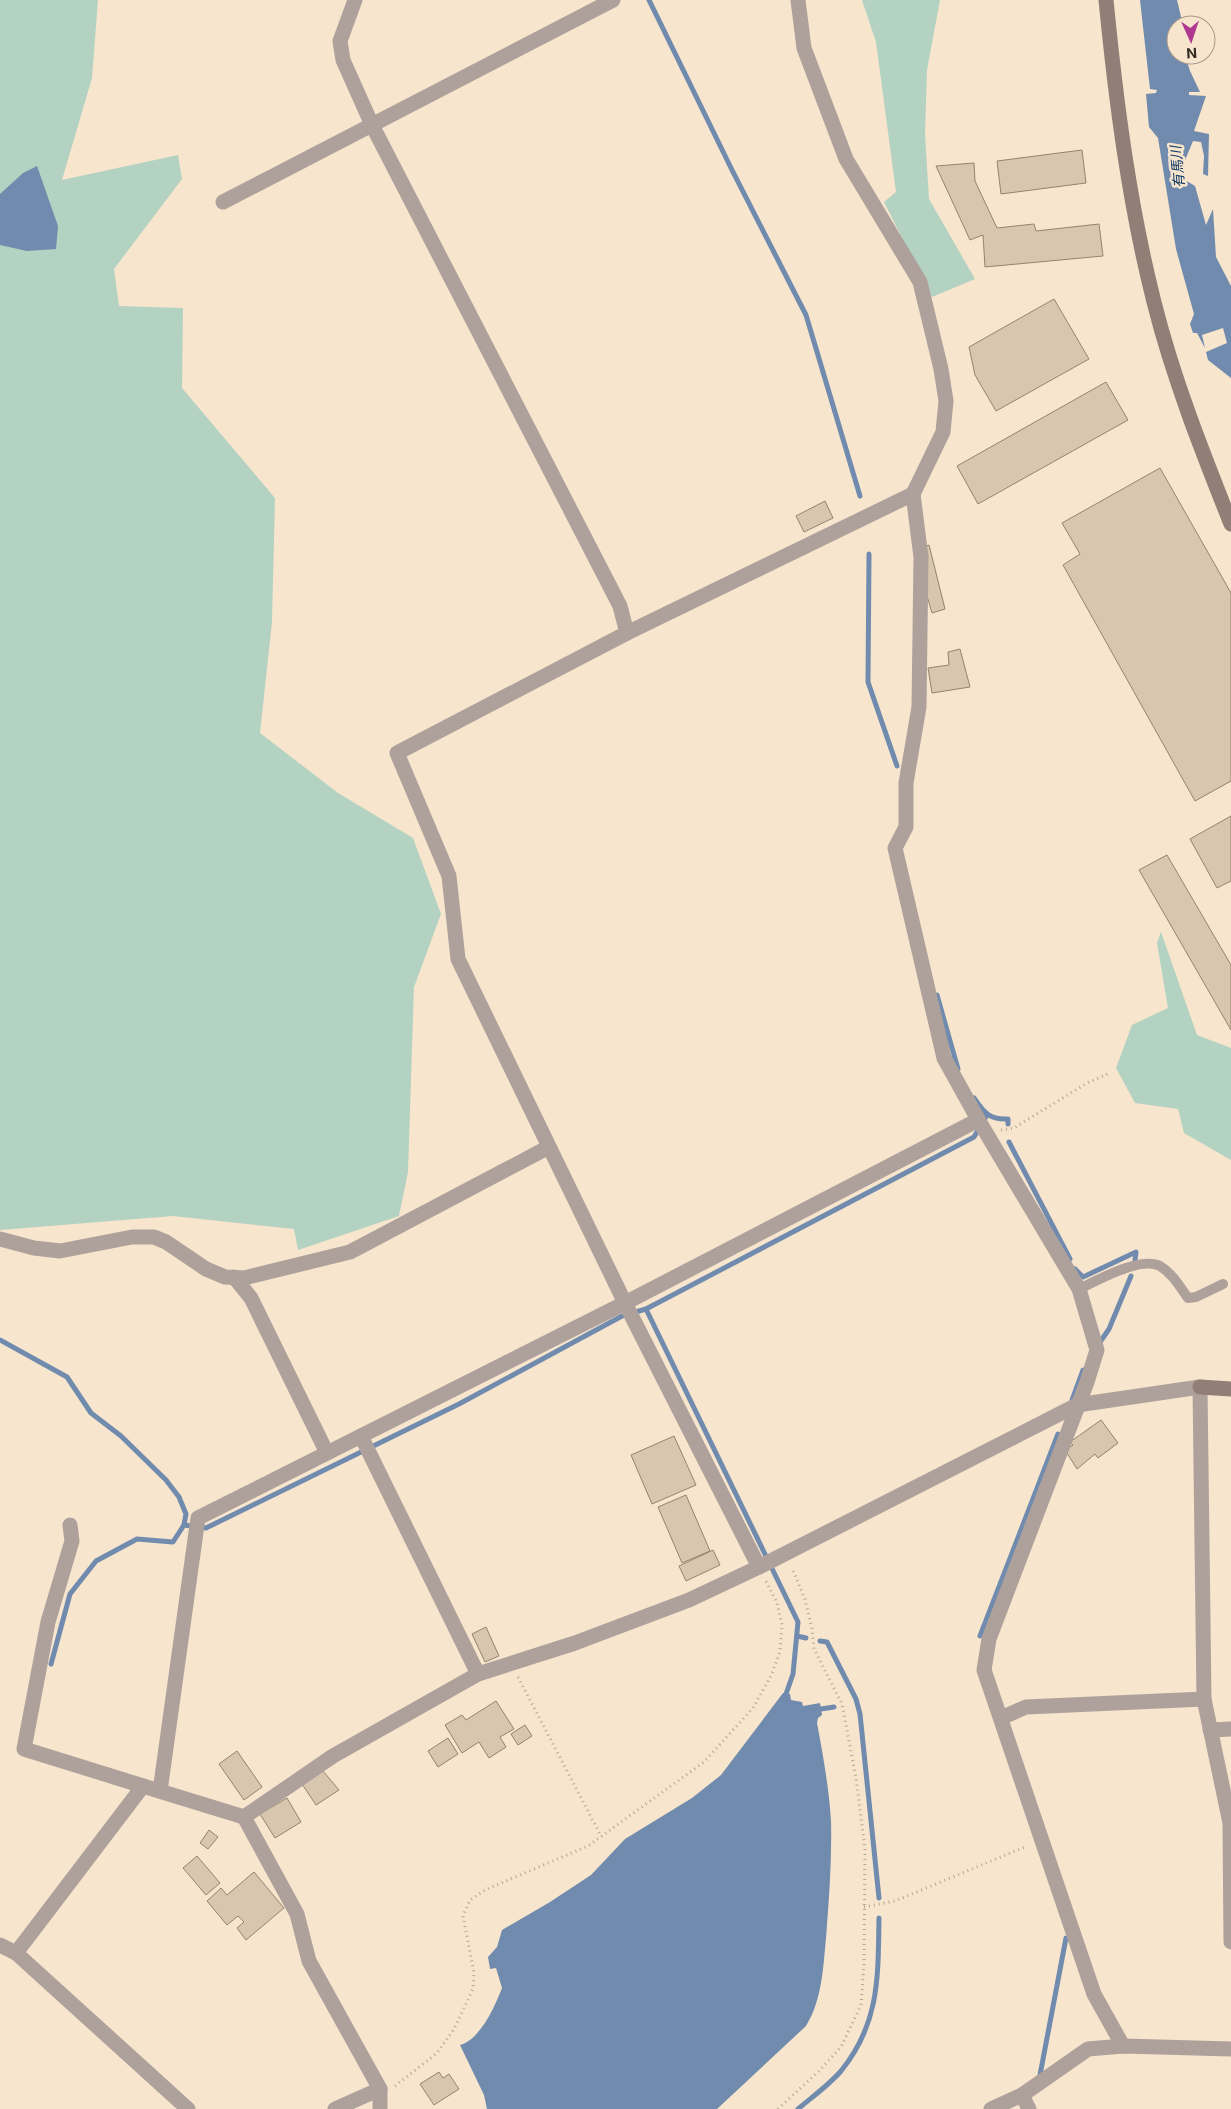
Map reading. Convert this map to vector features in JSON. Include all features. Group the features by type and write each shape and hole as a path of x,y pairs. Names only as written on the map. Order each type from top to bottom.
{"street":[{"path":"355,0 340,41 343,60 372,125 620,606 627,633"},
{"path":"223,202 613,0"},
{"path":"798,0 804,48 822,100 846,159 920,282 941,368 946,401 943,432 913,494 921,557 919,707 906,783 906,827 895,848 944,1058 981,1125 1079,1289 1096,1346 1077,1404 989,1638 984,1670 1005,1715 1042,1839 1094,1994 1123,2046"},
{"path":"1106,0 1126,174 1154,304 1192,424 1231,524"},
{"path":"759,1567 625,1303 458,959 449,876 397,753 627,633 913,494"},
{"path":"160,1791 198,1518 981,1125"},
{"path":"0,1240 34,1248 60,1251 132,1237 154,1237 166,1242 206,1269 225,1277 244,1278 350,1252 550,1147"},
{"path":"234,1277 251,1298 327,1453"},
{"path":"1200,1387 1204,1699 1230,1823 1231,1942"},
{"path":"244,1817 333,1756 478,1674 575,1643 689,1600 759,1567 1077,1404 1200,1387 1231,1389"},
{"path":"360,1436 478,1674"},
{"path":"70,1525 72,1541 48,1622 24,1749 244,1817 297,1914 309,1961 380,2089 380,2109"},
{"path":"1005,1715 1026,1707 1204,1699"},
{"path":"1210,1730 1231,1729"},
{"path":"16,1953 143,1786"},
{"path":"0,1945 16,1953 188,2109"},
{"path":"991,2109 1022,2095 1088,2049 1123,2046 1231,2049"},
{"path":"335,2109 380,2089"},
{"path":"1022,2095 1029,2109"}],"lane":[{"path":"1079,1289 1116,1271 1144,1264 1157,1265 1165,1270 1188,1298 1196,1298 1223,1284"}],"path":[{"path":"981,1125 1014,1128 1087,1083 1110,1073"},
{"path":"778,2109 819,2071 841,2047 861,2005 865,1849 856,1778 842,1704 814,1650 812,1629 805,1599 786,1553"},
{"path":"380,2089 397,2085 436,2053 454,2029 473,1988 474,1973 464,1916 470,1900 484,1890 588,1846 704,1762 752,1708 771,1676 780,1652 782,1625 777,1603 759,1567"},
{"path":"511,1664 601,1836"},
{"path":"864,1907 895,1901 1042,1839"}],"green space":[{"path":"0,0 98,0 92,78 62,180 178,155 182,179 114,269 119,306 183,308 182,388 275,498 272,622 260,733 338,793 413,838 441,914 414,987 408,1172 399,1216 298,1250 294,1229 173,1216 0,1230"},
{"path":"862,0 940,0 927,70 925,134 929,199 975,279 932,297 884,202 896,192 876,42"},
{"path":"1161,932 1197,1035 1231,1048 1231,1160 1184,1133 1178,1109 1135,1103 1116,1068 1132,1025 1168,1008 1157,943"}],"water":[{"name":"有馬川","path":"1140,0 1177,0 1181,15 1166,15 1166,65 1188,65 1200,92 1189,92 1189,95 1206,96 1194,131 1209,134 1208,176 1203,174 1204,156 1201,142 1193,141 1183,165 1185,180 1195,186 1206,225 1213,209 1216,257 1231,286 1231,378 1208,360 1206,352 1227,343 1223,328 1202,335 1205,348 1197,333 1193,333 1190,324 1194,314 1176,249 1158,138 1149,127 1146,94 1156,93 1157,90 1150,89"},
{"path":"37,166 58,226 56,249 27,251 0,245 0,194 23,173"},
{"path":"783,1693 790,1694 791,1700 802,1702 803,1706 820,1703 822,1715 818,1718 817,1723 824,1759 831,1821 830,1880 823,1973 819,1995 806,2026 717,2109 487,2109 484,2095 460,2045 474,2037 480,2030 491,2013 502,1988 496,1968 490,1969 488,1957 497,1947 502,1930 591,1875 625,1839 692,1798 721,1775"}],"building":[{"path":"1082,150 1086,183 1001,194 997,161"},
{"path":"974,163 975,181 997,228 1034,224 1036,231 1099,224 1103,256 985,267 983,235 970,240 936,166"},
{"path":"1054,299 1089,359 996,411 975,375 969,347"},
{"path":"1106,382 1128,420 978,504 957,466"},
{"path":"1160,468 1231,593 1231,781 1195,801 1063,565 1080,554 1062,523"},
{"path":"825,501 833,518 804,532 796,516"},
{"path":"929,545 945,609 932,613 925,589 926,546"},
{"path":"960,649 970,687 932,693 928,668 949,665 948,652"},
{"path":"1231,816 1231,881 1217,888 1190,839"},
{"path":"1167,855 1231,965 1231,1030 1139,870"},
{"path":"1101,1420 1118,1443 1098,1458 1095,1454 1077,1469 1065,1450 1073,1445 1070,1442"},
{"path":"674,1436 696,1485 652,1504 631,1455"},
{"path":"686,1495 710,1551 682,1563 658,1507"},
{"path":"713,1550 720,1565 686,1581 679,1566"},
{"path":"486,1627 499,1656 485,1662 472,1634"},
{"path":"496,1701 514,1729 500,1737 506,1747 489,1758 479,1742 462,1753 445,1725 462,1715 466,1720"},
{"path":"525,1725 532,1736 518,1745 511,1734"},
{"path":"448,1738 458,1754 438,1767 428,1751"},
{"path":"237,1751 262,1787 244,1800 219,1764"},
{"path":"323,1771 339,1790 316,1805 302,1784"},
{"path":"287,1798 301,1822 275,1838 260,1814"},
{"path":"209,1830 218,1837 208,1849 200,1843"},
{"path":"197,1856 220,1883 206,1895 183,1868"},
{"path":"254,1872 284,1908 246,1940 237,1928 244,1922 238,1916 227,1925 207,1901 221,1888 227,1895"},
{"path":"439,2072 443,2078 449,2074 459,2089 434,2105 420,2084"}],"waterway":[{"path":"649,0 732,170 806,315 860,496"},
{"path":"869,554 868,682 897,766"},
{"path":"937,995 958,1069"},
{"path":"974,1098 988,1114 992,1117 1008,1119 1008,1124"},
{"path":"786,1694 793,1674 798,1622 646,1309 974,1137 987,1115"},
{"path":"1009,1142 1070,1259"},
{"path":"1075,1269 1083,1277 1136,1252 1135,1260"},
{"path":"1098,1345 1109,1329 1131,1276"},
{"path":"51,1664 70,1594 96,1561 137,1539 173,1542 184,1525 206,1528 459,1404 622,1316 646,1309"},
{"path":"0,1340 67,1377 91,1413 121,1436 166,1480 179,1497 186,1514 184,1525"},
{"path":"1072,1400 1083,1370"},
{"path":"980,1636 1058,1434"},
{"path":"797,1636 806,1638"},
{"path":"820,1641 827,1642 856,1699 860,1714 879,1898"},
{"path":"821,1709 834,1707"},
{"path":"798,2109 841,2071 854,2053 863,2035 870,2017 877,1979 879,1918"},
{"path":"1040,2075 1066,1938"}]}
